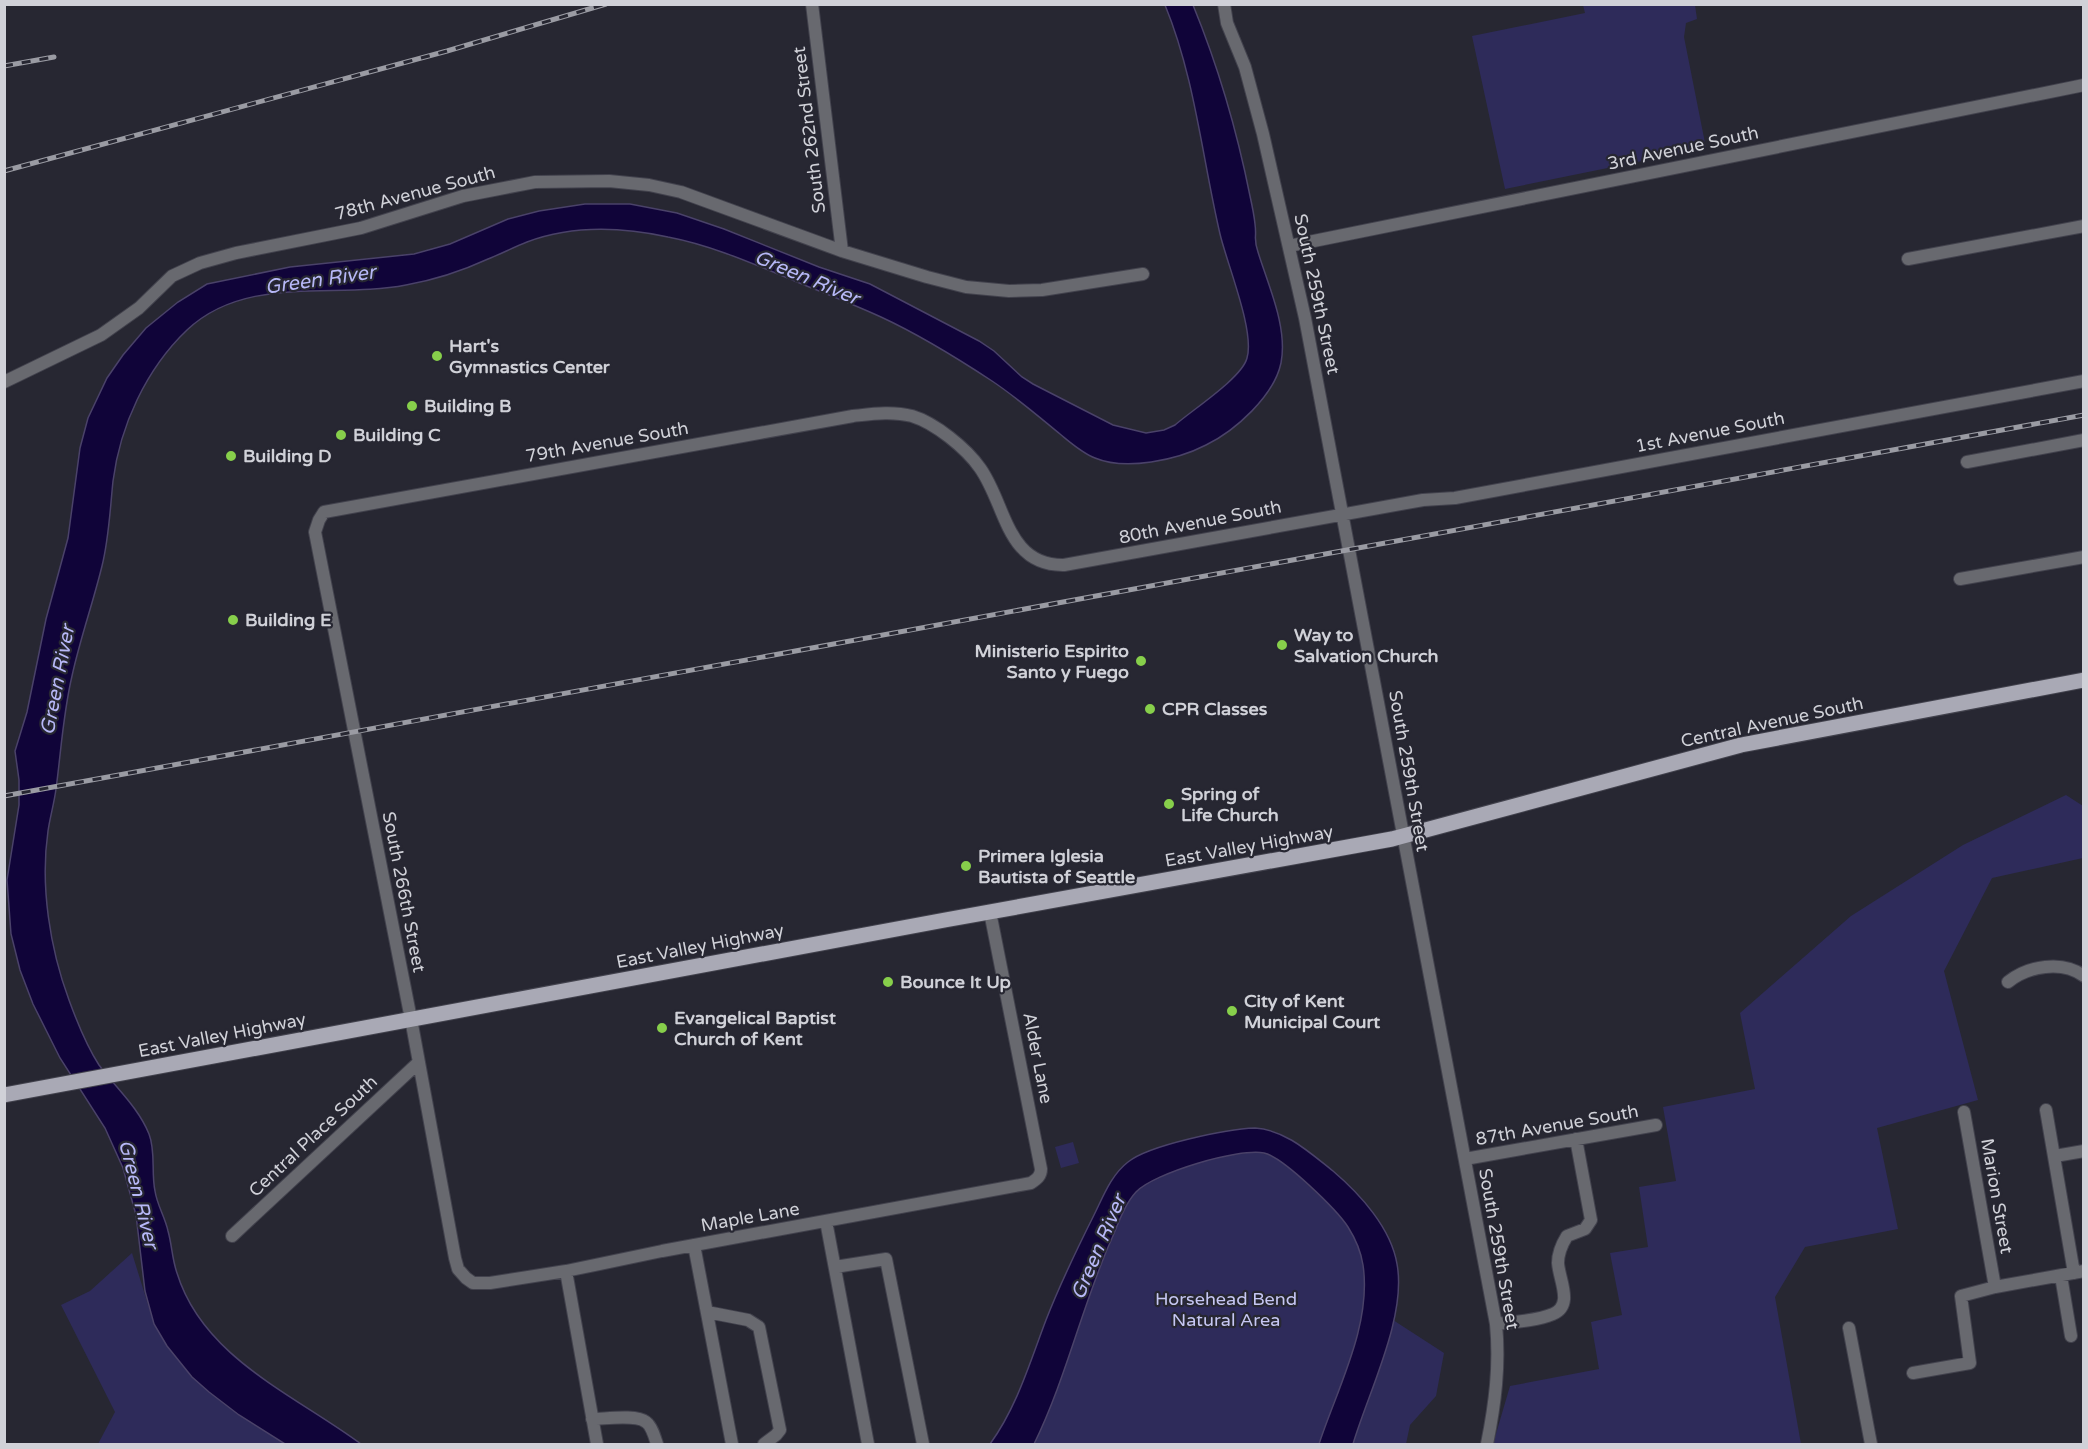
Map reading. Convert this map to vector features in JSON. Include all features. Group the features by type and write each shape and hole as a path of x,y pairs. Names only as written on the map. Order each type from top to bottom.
{"main road":[{"name":"Central Avenue South","path":"1403,837 1741,745 2084,680"},
{"name":"East Valley Highway","path":"4,1095 1403,837"}],"street":[{"name":"South 262nd Street","path":"812,4 842,251"},
{"name":"South 259th Street","path":"1224,4 1227,23 1245,67 1261,124 1305,318 1496,1324 1499,1352 1498,1381 1495,1409 1487,1444"},
{"name":"3rd Avenue South","path":"1289,246 2084,85"},
{"name":"78th Avenue South","path":"4,382 101,335 139,308 172,276 200,263 236,253 361,228 463,196 511,186 559,181 585,180 649,185 681,192 842,251 948,283 998,290 1042,290 1143,274"},
{"path":"1908,259 2084,225"},
{"name":"1st Avenue South","path":"1342,514 1423,500 1455,498 2084,381"},
{"name":"79th Avenue South","path":"324,512 853,416 896,413 924,421 950,438 980,468 1006,524 1020,546 1037,559 1055,565 1064,565"},
{"path":"1967,462 2084,440"},
{"name":"South 266th Street","path":"324,512 318,520 315,532 411,1019 455,1258 458,1269 466,1278"},
{"name":"80th Avenue South","path":"1064,565 1342,514"},
{"path":"1960,579 2084,557"},
{"name":"Alder Lane","path":"990,912 1041,1169 1040,1176"},
{"path":"2008,982 2024,971 2059,966 2075,970 2084,976"},
{"name":"Central Place South","path":"232,1236 418,1063"},
{"path":"1913,1373 1970,1363 1961,1296 1995,1287 2079,1272 2046,1110"},
{"name":"Marion Street","path":"1964,1112 1995,1287"},
{"name":"87th Avenue South","path":"1465,1159 1656,1125"},
{"path":"1496,1324 1554,1314 1563,1306 1564,1295 1559,1270 1559,1252 1567,1236 1586,1229 1591,1220 1576,1139"},
{"path":"2055,1156 2084,1151"},
{"name":"Maple Lane","path":"466,1278 473,1283 489,1283 566,1271 1031,1183 1040,1176"},
{"path":"826,1221 868,1444"},
{"path":"694,1245 732,1444"},
{"path":"835,1268 886,1259 923,1444"},
{"path":"566,1271 597,1444"},
{"path":"2061,1276 2071,1336"},
{"path":"707,1312 748,1320 759,1327 780,1430 776,1436 764,1444"},
{"path":"1849,1328 1871,1444"},
{"path":"592,1419 634,1418 644,1421 649,1424 657,1444"}],"green space":[{"path":"1583,5 1695,5 1697,19 1686,23 1684,37 1706,148 1505,189 1472,36 1585,13"},
{"path":"2066,795 2083,806 2083,858 1992,878 1944,971 1978,1100 1877,1128 1898,1229 1805,1247 1775,1297 1801,1444 1493,1444 1510,1386 1599,1369 1591,1322 1622,1315 1610,1253 1648,1247 1639,1187 1676,1181 1663,1107 1755,1089 1740,1013 1851,916 1963,845"},
{"path":"1073,1142 1079,1163 1061,1168 1055,1147"},
{"name":"Horsehead Bend Natural Area","path":"1256,1152 1273,1157 1294,1171 1335,1211 1347,1226 1359,1250 1364,1277 1363,1305 1357,1335 1319,1444 1034,1444 1055,1395 1090,1294 1131,1197 1146,1184 1175,1170 1228,1156"},
{"path":"132,1253 154,1324 239,1415 285,1444 98,1444 115,1412 61,1305 90,1291"},
{"path":"1393,1320 1444,1353 1436,1396 1410,1425 1406,1444 1353,1444"}],"water":[{"name":"Green River","path":"1165,5 1193,5 1211,51 1239,147 1254,213 1256,243 1276,306 1282,335 1281,363 1277,375 1262,400 1229,431 1206,445 1181,455 1136,464 1107,462 1095,458 1077,448 992,381 896,324 719,251 685,241 633,231 579,230 544,236 458,271 406,285 379,289 292,292 236,301 210,313 187,330 172,345 147,380 129,419 117,460 104,555 66,704 56,789 48,831 46,895 52,939 62,980 82,1033 99,1065 133,1106 149,1134 156,1196 167,1226 175,1268 190,1303 207,1329 229,1352 281,1391 361,1444 285,1444 239,1415 192,1377 167,1346 154,1324 145,1291 136,1215 123,1168 105,1128 60,1058 33,1004 20,970 11,934 7,880 19,805 19,780 15,751 27,712 46,619 68,538 80,448 88,418 107,378 146,328 178,302 207,284 290,267 414,254 450,244 508,219 539,211 585,204 630,204 677,213 870,284 979,341 1033,384 1113,425 1146,433 1164,430 1175,425 1236,375 1247,358 1248,346 1244,315 1220,234 1191,89"},
{"name":"Green River","path":"1255,1128 1287,1138 1333,1171 1364,1201 1381,1225 1394,1251 1399,1285 1391,1331 1353,1444 1319,1444 1358,1334 1364,1288 1363,1265 1359,1250 1351,1231 1342,1219 1309,1185 1273,1157 1264,1153 1252,1152 1217,1158 1178,1170 1160,1177 1136,1192 1124,1210 1099,1270 1055,1395 1034,1444 990,1444 1015,1400 1063,1280 1104,1194 1122,1167 1138,1156 1170,1144 1226,1131"}],"railway":[{"path":"4,171 447,51 606,4"},
{"path":"4,66 54,57"},
{"path":"4,796 2084,415"}],"place":[{"name":"Hart's Gymnastics Center","path":"437,356"},
{"name":"Building B","path":"412,406"},
{"name":"Building C","path":"341,435"},
{"name":"Building D","path":"231,456"},
{"name":"Building E","path":"233,620"},
{"name":"Way to Salvation Church","path":"1282,645"},
{"name":"Ministerio Espirito Santo y Fuego","path":"1141,661"},
{"name":"CPR Classes","path":"1150,709"},
{"name":"Spring of Life Church","path":"1169,804"},
{"name":"Primera Iglesia Bautista of Seattle","path":"966,866"},
{"name":"Bounce It Up","path":"888,982"},
{"name":"City of Kent Municipal Court","path":"1232,1011"},
{"name":"Evangelical Baptist Church of Kent","path":"662,1028"}]}
